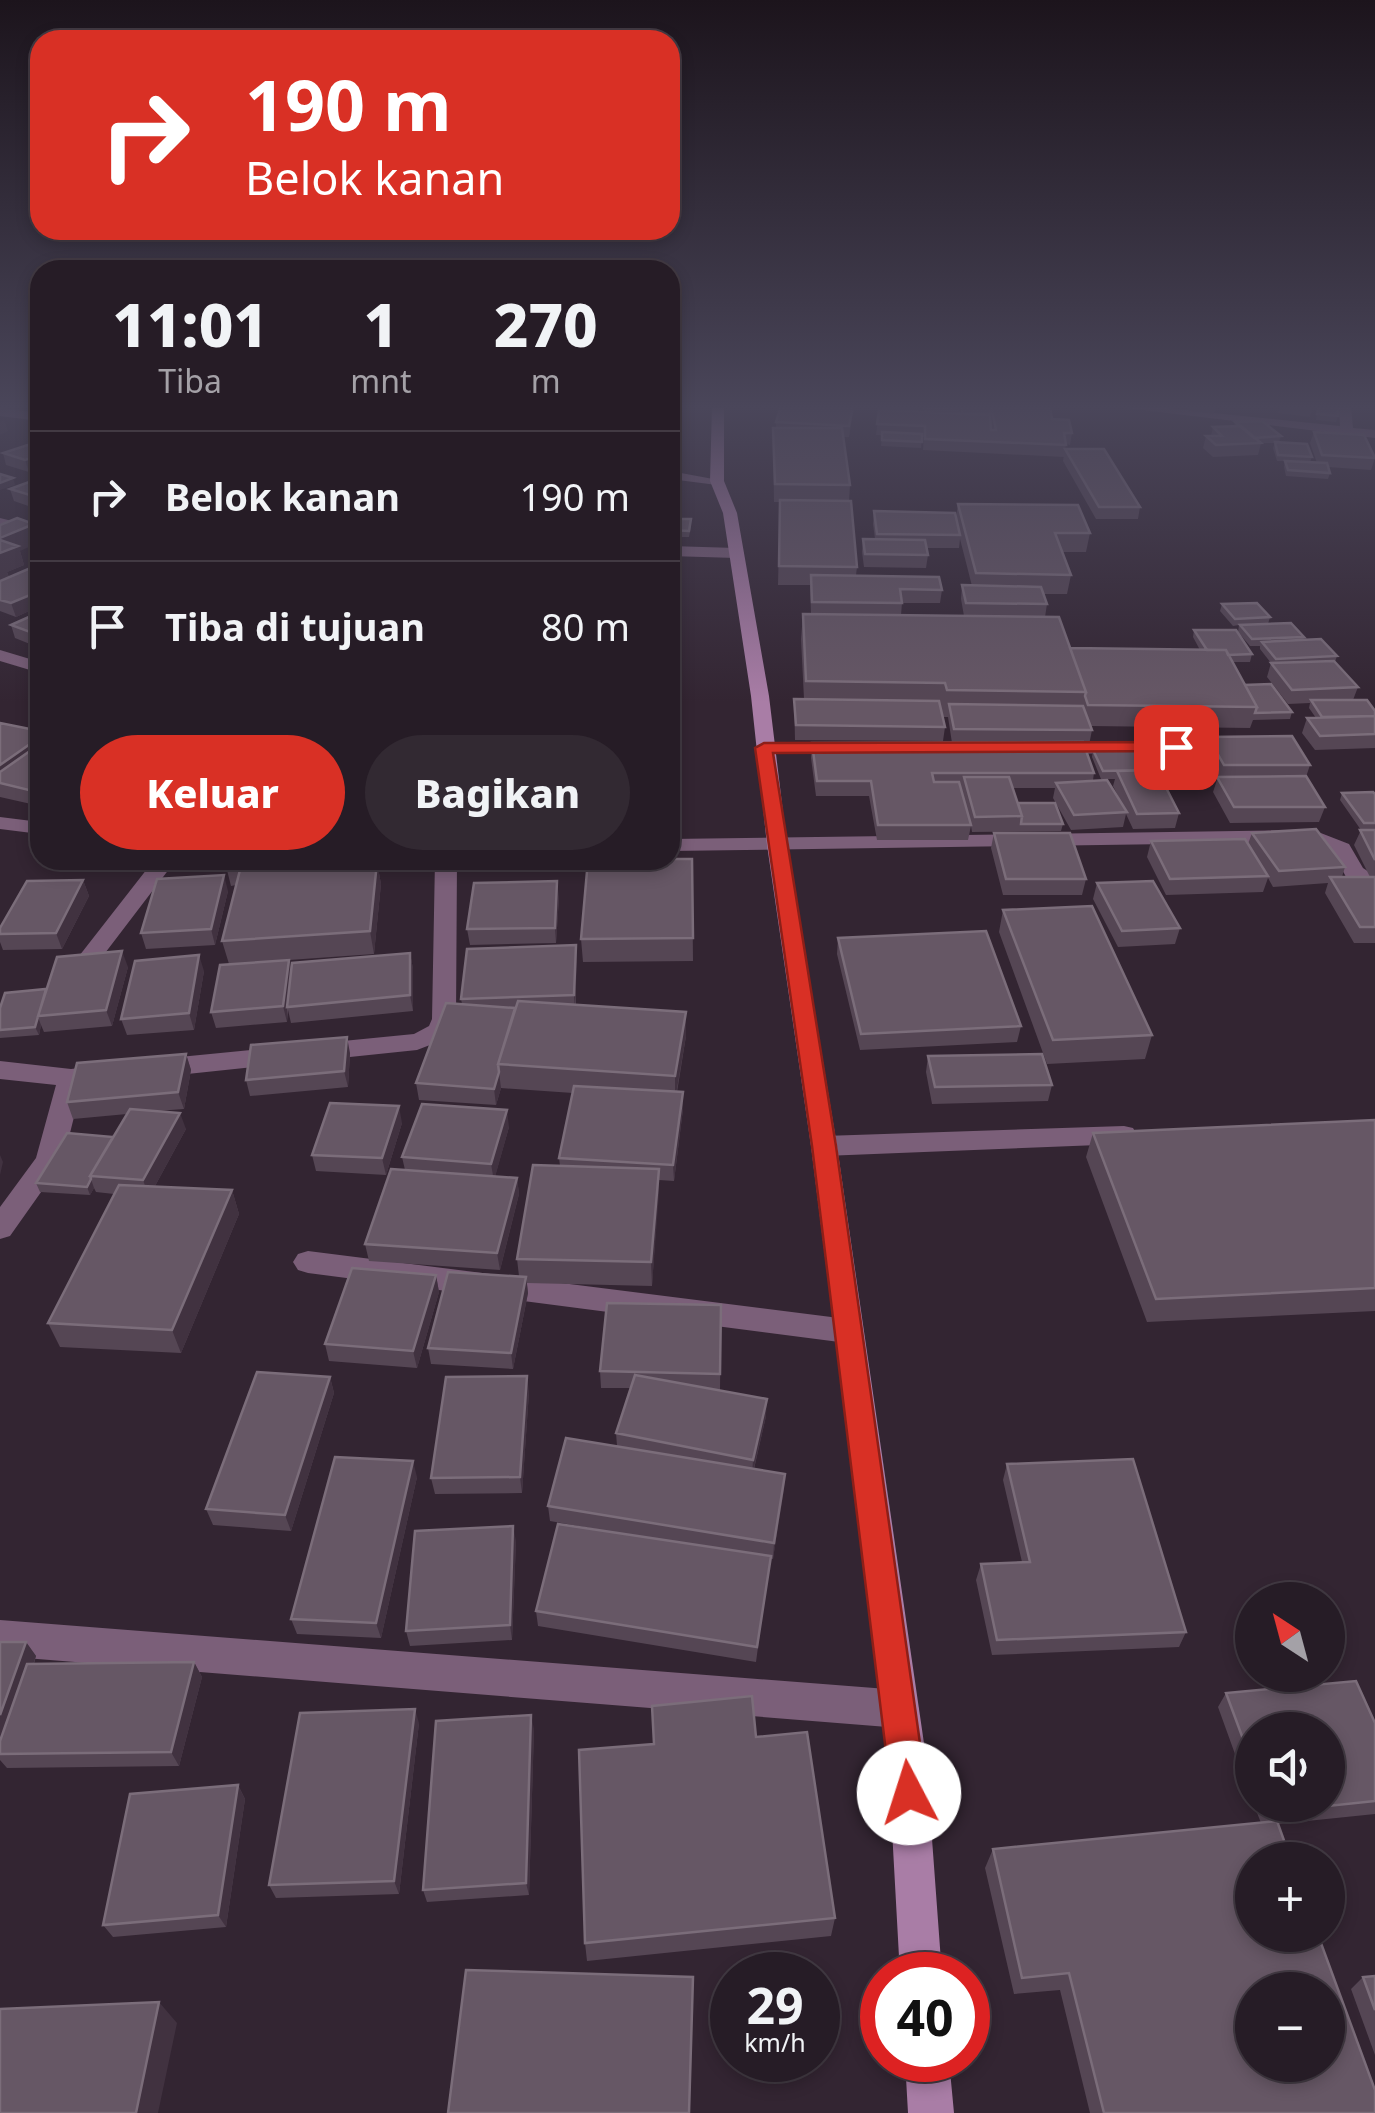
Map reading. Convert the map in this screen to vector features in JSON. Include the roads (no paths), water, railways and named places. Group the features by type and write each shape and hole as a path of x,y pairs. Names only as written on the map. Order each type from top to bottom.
{"street":[{"path":"727,505 760,696 777,845 824,1146 900,1709 920,1952"},
{"path":"0,522 30,530"},
{"path":"680,551 736,552"},
{"path":"0,655 30,665"},
{"path":"1036,748 1250,747"},
{"path":"764,748 861,748"},
{"path":"0,823 30,827"},
{"path":"680,845 1313,836 1342,848 1354,872 1375,885"},
{"path":"91,956 157,870"},
{"path":"0,1070 71,1078 417,1042 432,1037 441,1029 444,1019 446,870"},
{"path":"0,1228 49,1161 71,1078"},
{"path":"824,1146 1154,1134"},
{"path":"308,1262 847,1331"},
{"path":"0,1638 900,1709"},
{"path":"929,2082 931,2113"}]}
